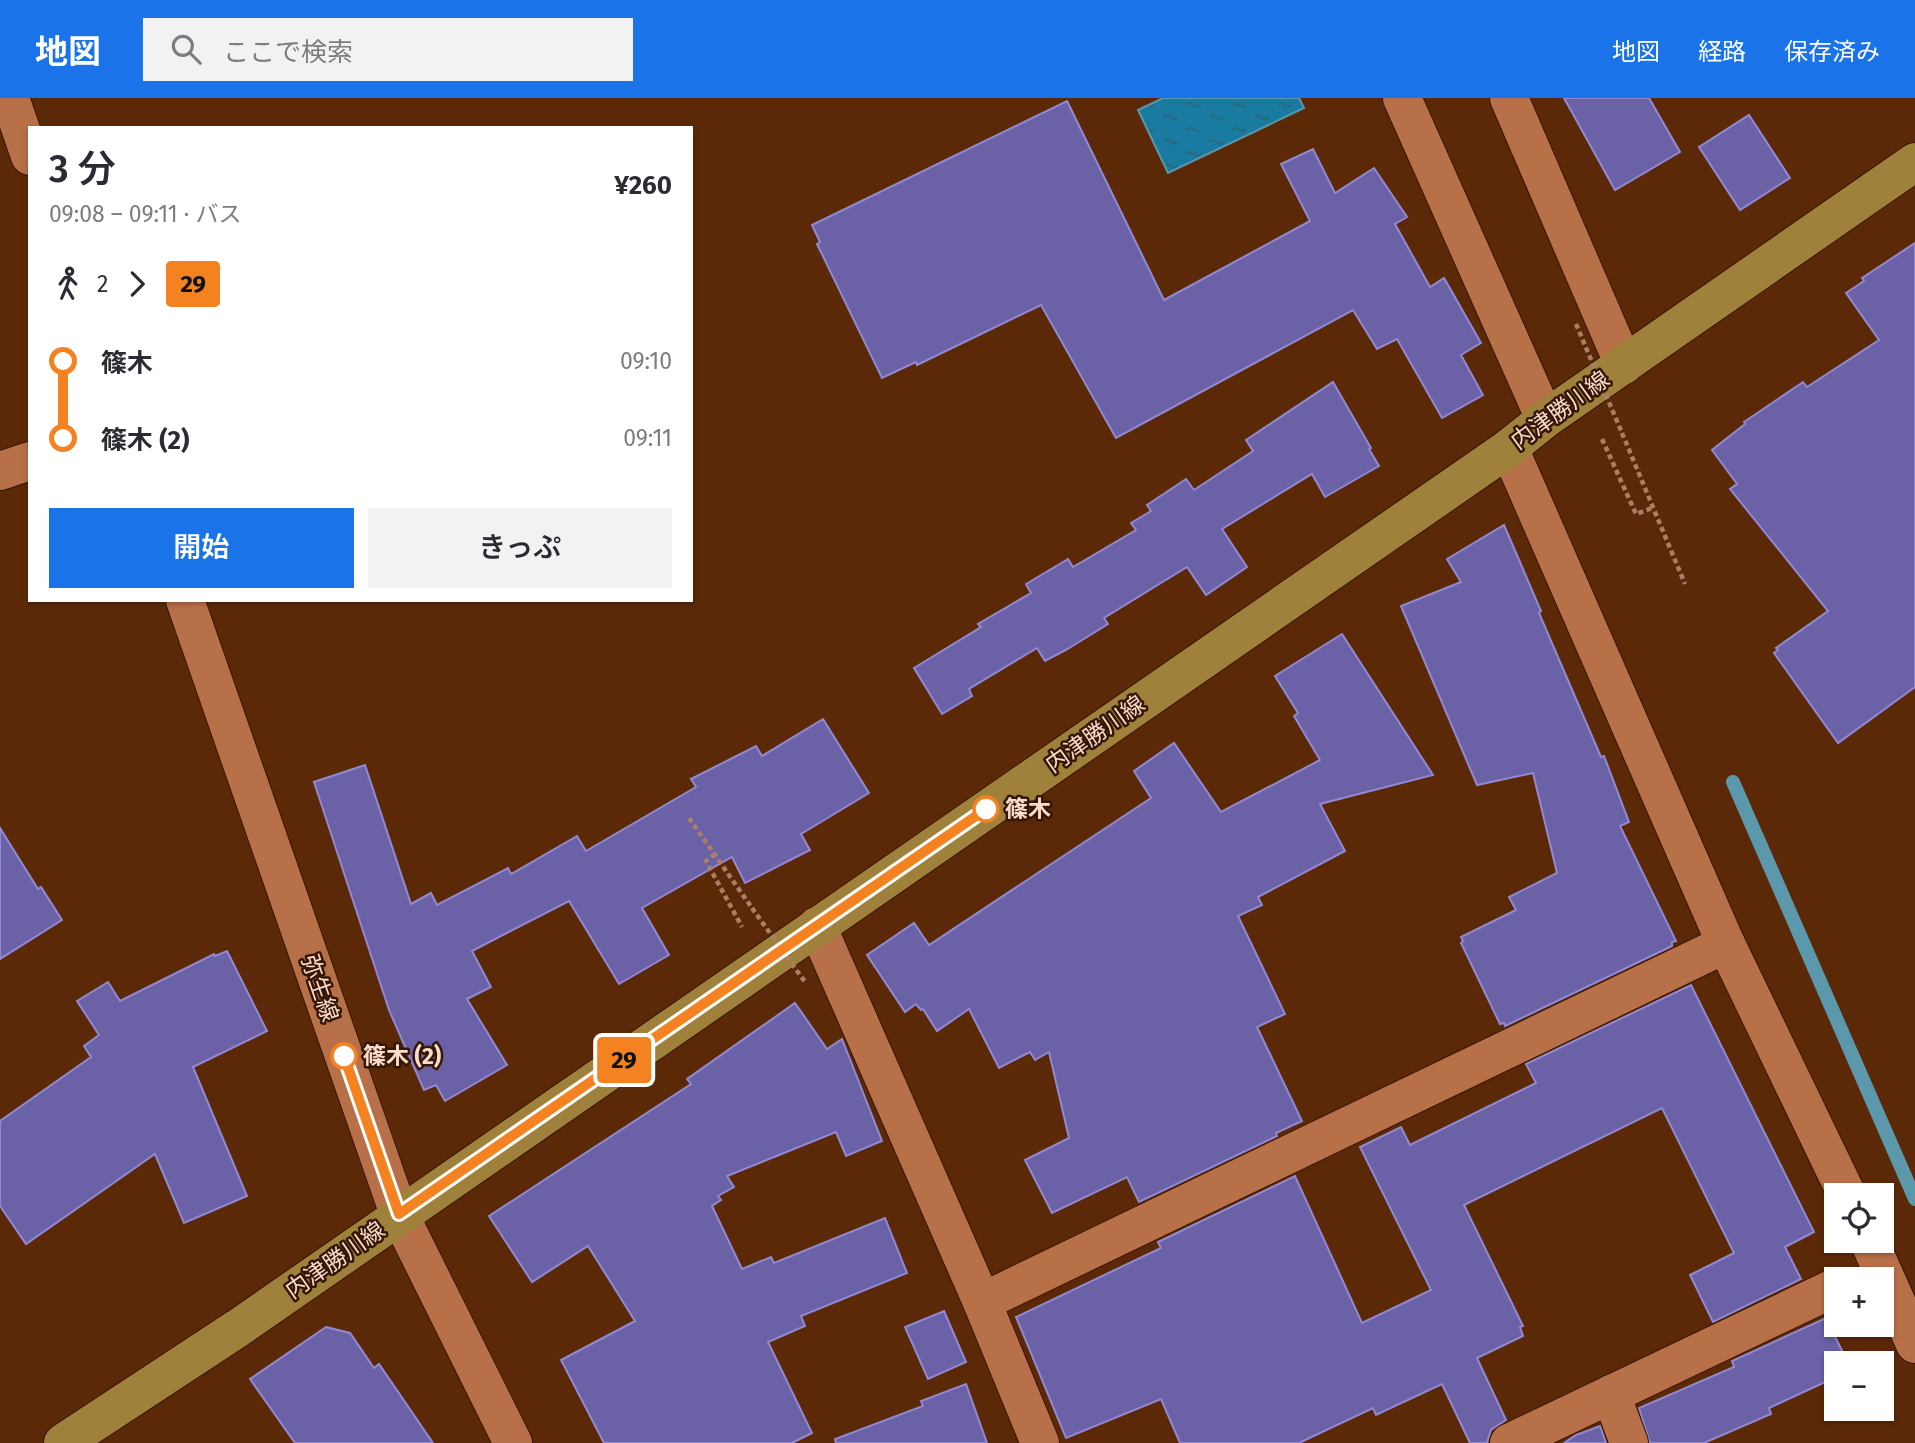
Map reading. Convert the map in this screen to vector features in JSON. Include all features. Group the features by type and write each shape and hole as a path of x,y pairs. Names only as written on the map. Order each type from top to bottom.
{"main road":[{"name":"内津勝川線","path":"63,1443 238,1328 1509,447 1545,419 1915,162"}],"street":[{"path":"10,98 28,150"},
{"path":"1402,98 1545,419"},
{"path":"1509,98 1624,365"},
{"path":"1509,447 1726,944 1841,1183"},
{"path":"0,471 28,462"},
{"name":"弥生線","path":"186,602 399,1214 513,1443"},
{"path":"817,926 982,1302 1040,1443"},
{"path":"982,1302 1726,944"},
{"path":"1867,1262 1915,1343"},
{"path":"1509,1443 1824,1293"},
{"path":"1611,1394 1629,1443"}],"path":[{"path":"1576,324 1685,584"},
{"path":"1602,439 1636,514 1653,508"},
{"path":"689,818 805,982"},
{"path":"715,855 706,861 743,929"}],"water":[{"path":"1163,98 1299,98 1304,108 1168,173 1138,110"}],"building":[{"path":"1564,98 1649,98 1680,152 1615,190"},
{"path":"1067,101 1164,300 1310,221 1281,164 1313,149 1335,193 1374,168 1407,217 1395,224 1430,287 1444,278 1481,343 1461,355 1483,395 1442,418 1397,339 1377,349 1353,310 1116,438 1041,305 917,365 916,362 882,378 817,244 820,242 812,225"},
{"path":"1749,115 1790,178 1740,210 1699,147"},
{"path":"1915,243 1915,687 1838,743 1774,653 1778,650 1776,648 1828,611 1730,489 1737,484 1712,450 1745,424 1744,422 1803,382 1807,387 1879,340 1846,293 1864,281 1862,278"},
{"path":"1333,382 1379,466 1325,497 1312,474 1222,529 1247,567 1206,595 1187,567 1104,618 1108,624 1066,650 1045,661 1037,648 969,689 972,696 942,714 914,668 981,627 978,624 1031,593 1026,584 1068,559 1073,567 1136,530 1131,523 1151,511 1147,505 1186,479 1194,490 1253,451 1246,440"},
{"path":"1504,525 1601,757 1604,756 1629,822 1620,826 1676,941 1672,942 1672,946 1505,1026 1504,1023 1500,1024 1461,943 1461,937 1516,910 1509,897 1557,873 1533,773 1477,785 1401,606 1461,582 1447,559"},
{"path":"1342,634 1433,775 1320,804 1345,851 1258,897 1262,905 1238,916 1285,1014 1257,1027 1302,1121 1276,1133 1277,1136 1139,1202 1127,1177 1052,1213 1025,1160 1069,1138 1049,1052 1035,1060 1030,1052 999,1068 969,1009 937,1031 923,1009 916,1004 905,1012 867,955 914,923 929,945 1151,798 1134,771 1174,743 1221,812 1320,760 1294,716 1298,713 1275,676"},
{"path":"823,719 869,793 801,834 810,850 745,883 732,857 642,908 669,955 619,984 569,901 472,951 491,987 467,999 507,1065 445,1101 436,1085 424,1090 389,1010 314,782 365,765 411,904 431,893 437,905 508,868 511,874 577,836 586,851 696,787 691,779 756,746 762,756"},
{"path":"0,828 38,889 41,887 62,920 0,959"},
{"path":"227,951 267,1031 193,1067 247,1196 184,1223 155,1154 26,1244 0,1206 0,1121 91,1057 84,1046 99,1035 77,1001 108,982 120,1001 214,954 215,956"},
{"path":"1691,985 1814,1232 1785,1247 1801,1279 1713,1322 1690,1275 1734,1253 1662,1108 1464,1205 1523,1326 1520,1327 1523,1336 1477,1358 1506,1420 1491,1430 1487,1443 1470,1443 1442,1384 1376,1415 1373,1408 1299,1443 1180,1443 1161,1399 1066,1438 1016,1317 1161,1248 1158,1242 1295,1176 1362,1323 1431,1290 1360,1147 1401,1127 1410,1145 1536,1083 1526,1064"},
{"path":"795,1003 827,1049 842,1039 882,1141 846,1156 836,1132 727,1176 734,1187 718,1196 721,1200 712,1206 742,1269 771,1257 774,1263 885,1218 907,1273 801,1316 805,1326 768,1342 812,1433 792,1443 604,1443 561,1360 635,1321 588,1246 532,1282 489,1216 691,1084 687,1079"},
{"path":"944,1311 966,1362 928,1379 905,1327"},
{"path":"1824,1319 1824,1337 1835,1337 1842,1351 1824,1351 1824,1383 1769,1408 1771,1414 1704,1443 1650,1443 1639,1408 1734,1367 1732,1361"},
{"path":"326,1327 350,1333 374,1368 379,1364 433,1443 295,1443 250,1379"},
{"path":"966,1384 987,1443 836,1443 835,1439 923,1406 921,1401"},
{"path":"1600,1426 1606,1443 1564,1443 1576,1435"}],"waterway":[{"path":"1733,782 1915,1199"}],"bus line":[{"name":"29","path":"344,1056 399,1214 986,809"}],"place":[{"name":"篠木","path":"986,809"},
{"name":"篠木 (2)","path":"344,1056"}]}
